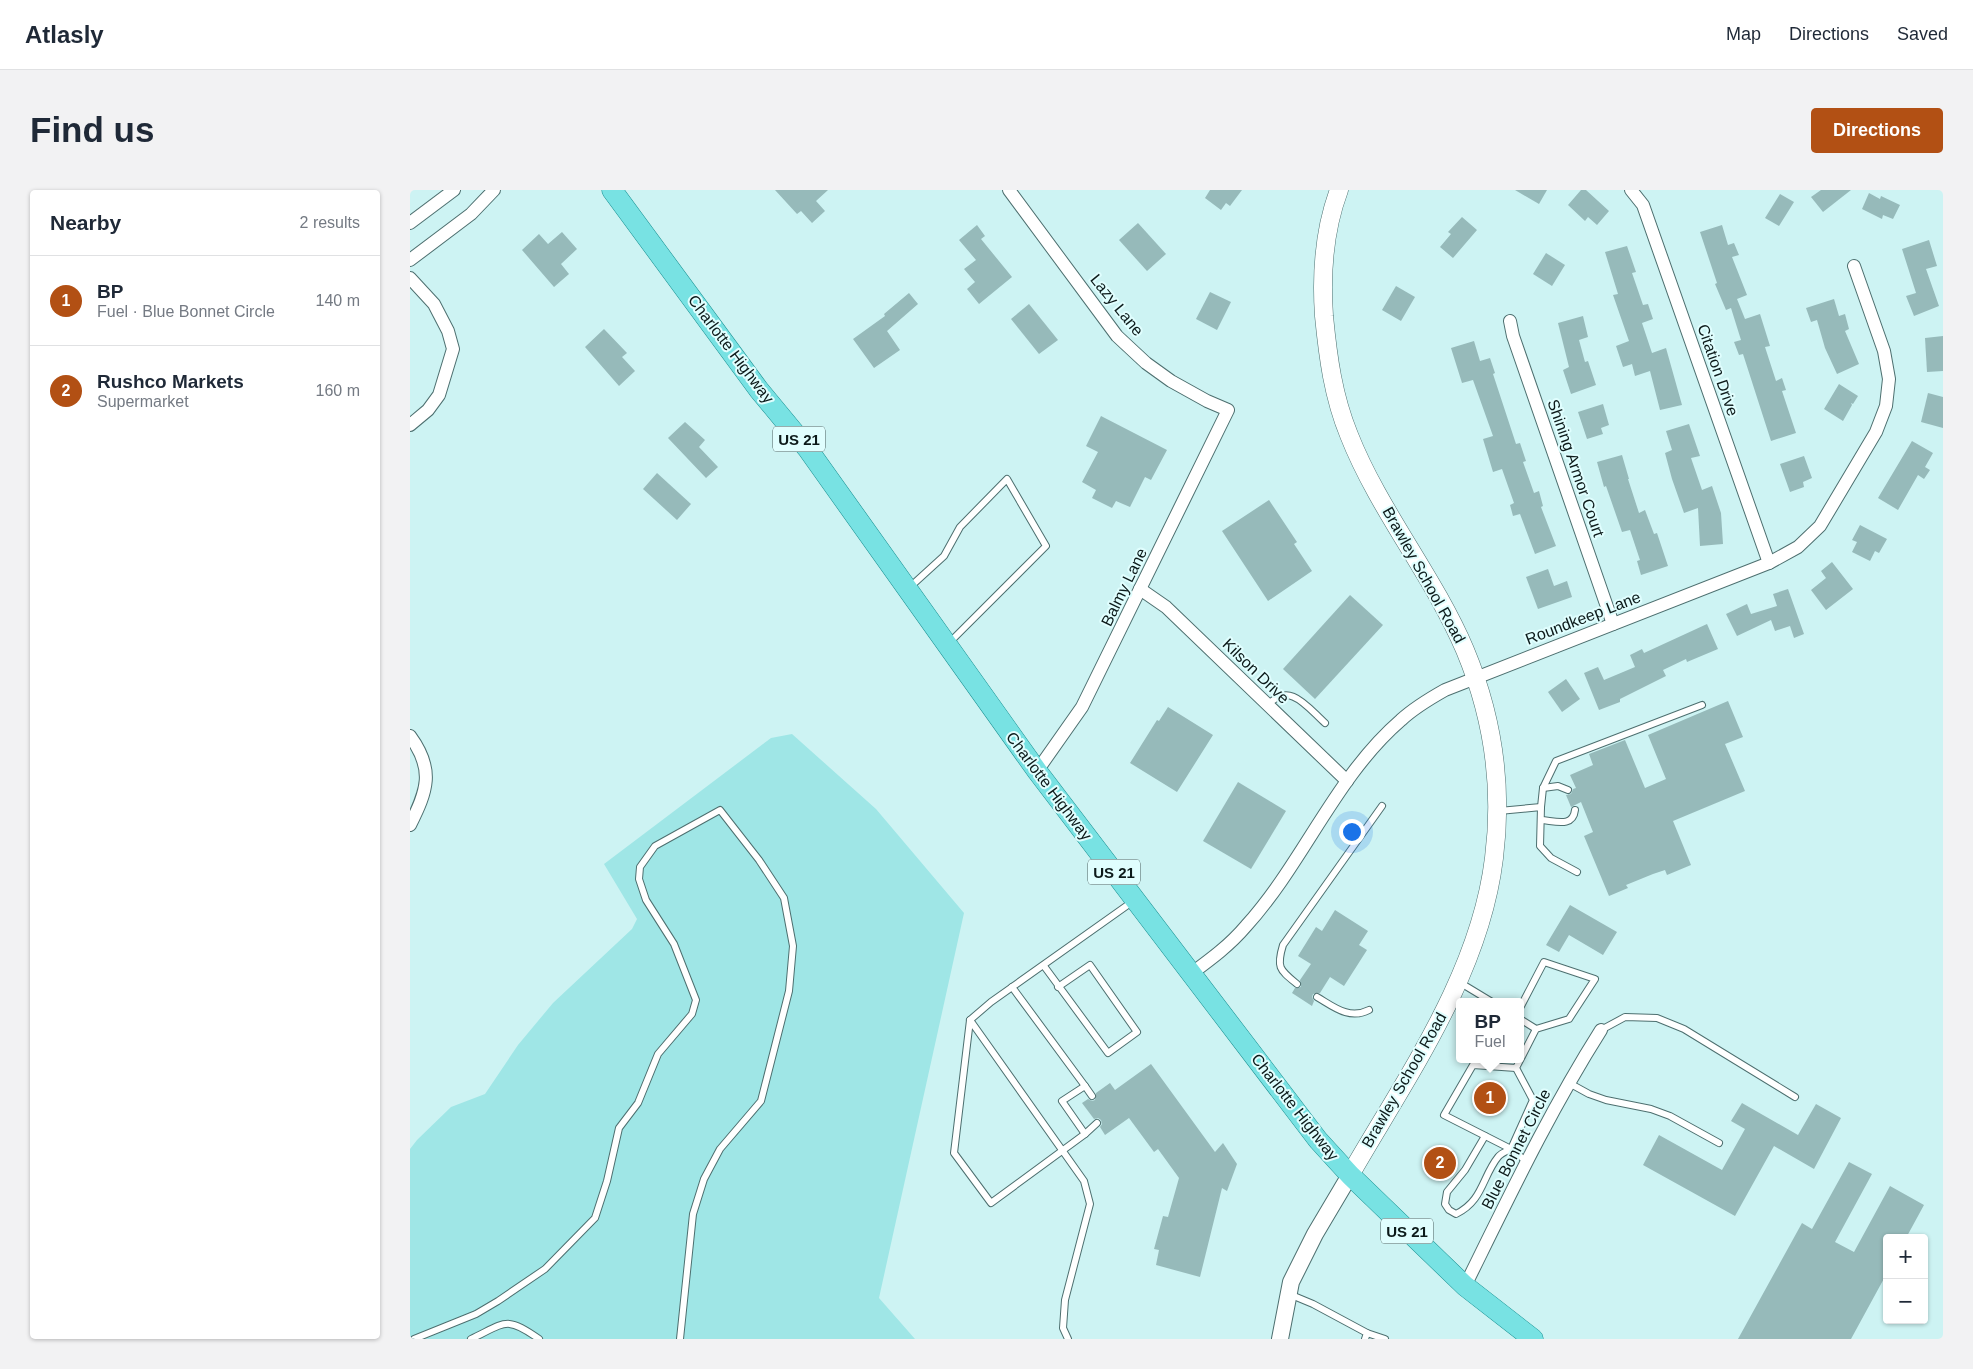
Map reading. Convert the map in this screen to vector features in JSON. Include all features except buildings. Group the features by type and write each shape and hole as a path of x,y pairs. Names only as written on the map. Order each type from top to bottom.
{"main road":[{"name":"Charlotte Highway","path":"612,190 759,390 807,448 1037,771 1318,1140 1350,1176 1465,1286 1530,1338"},
{"name":"Brawley School Road","path":"1339,190 1332,208 1325,243 1323,297 1328,362 1339,405 1349,435 1364,468 1445,608 1476,678 1494,746 1498,788 1494,859 1484,913 1466,965 1438,1023 1350,1176"}],"street":[{"path":"410,223 454,190"},
{"path":"410,260 471,214 494,190"},
{"name":"Lazy Lane","path":"1009,190 1117,336 1146,363 1171,381 1207,401 1228,410"},
{"name":"Citation Drive","path":"1631,190 1643,205 1769,563"},
{"name":"Roundkeep Lane","path":"1192,973 1226,947 1269,899 1347,781 1385,736 1415,708 1445,690 1769,563 1798,547 1820,526 1876,432 1886,406 1889,379 1884,351 1854,266"},
{"path":"410,278 434,304 448,332 453,349 439,395 428,410 410,425"},
{"name":"Shining Armor Court","path":"1510,321 1513,336 1613,624"},
{"name":"Balmy Lane","path":"1037,771 1082,707 1228,410"},
{"name":"Kilson Drive","path":"1140,590 1166,607 1347,781"},
{"path":"410,736 418,747 426,767 425,792 410,825"},
{"name":"Blue Bonnet Circle","path":"1465,1286 1526,1161 1568,1083 1601,1030"},
{"path":"1280,1339 1291,1282 1315,1234 1350,1176"}],"lane":[{"path":"907,590 944,556 960,527 1007,479 1046,546 946,645"},
{"path":"1268,706 1276,697 1284,694 1294,696 1325,723"},
{"path":"1577,872 1551,858 1540,846 1543,788 1556,761 1702,705"},
{"path":"1543,788 1558,786 1568,790"},
{"path":"1297,984 1282,972 1279,965 1283,945 1382,806"},
{"path":"1497,811 1541,807"},
{"path":"414,1339 476,1314 514,1290 545,1269 595,1218 607,1181 619,1128 638,1103 658,1054 692,1014 696,1000 674,944 646,900 639,879 640,867 655,846 720,810 759,860 784,898 793,946 789,990 761,1101 720,1149 704,1179 693,1214 680,1339"},
{"path":"1541,820 1564,823 1572,821 1576,810"},
{"path":"1096,1123 1085,1134 991,1203 954,1153 970,1020 1012,987 1135,900"},
{"path":"1524,1000 1544,962 1596,979 1569,1019 1536,1030 1524,1053"},
{"path":"1044,966 1058,987 1108,1053 1137,1032 1090,965 1058,987"},
{"path":"1458,981 1486,998"},
{"path":"1012,987 1092,1096"},
{"path":"1317,997 1343,1012 1360,1014 1369,1010"},
{"path":"1601,1030 1625,1017 1657,1018 1684,1029 1795,1097"},
{"path":"970,1020 1084,1181 1090,1204 1065,1300 1064,1328 1068,1339"},
{"path":"1524,1022 1536,1030"},
{"path":"1516,1068 1519,1063"},
{"path":"1516,1068 1473,1065 1444,1115 1512,1149 1526,1161"},
{"path":"1485,1136 1465,1170 1447,1192 1445,1204 1449,1210 1456,1214 1467,1209 1477,1196 1499,1155 1512,1149 1533,1100 1516,1068"},
{"path":"1568,1083 1588,1094 1606,1100 1651,1109 1670,1116 1719,1143"},
{"path":"1084,1086 1062,1101 1085,1134"},
{"path":"1288,1294 1308,1301 1366,1336 1385,1339"},
{"path":"471,1339 506,1323 520,1326 539,1339"}],"shaded area":[{"path":"792,734 876,809 964,913 879,1298 915,1339 410,1339 410,1149 451,1107 485,1094 518,1045 553,1003 632,929 637,919 604,864 771,738"}],"place":[{"name":"BP","path":"1490,1098"},
{"name":"Rushco Markets","path":"1440,1163"}]}
